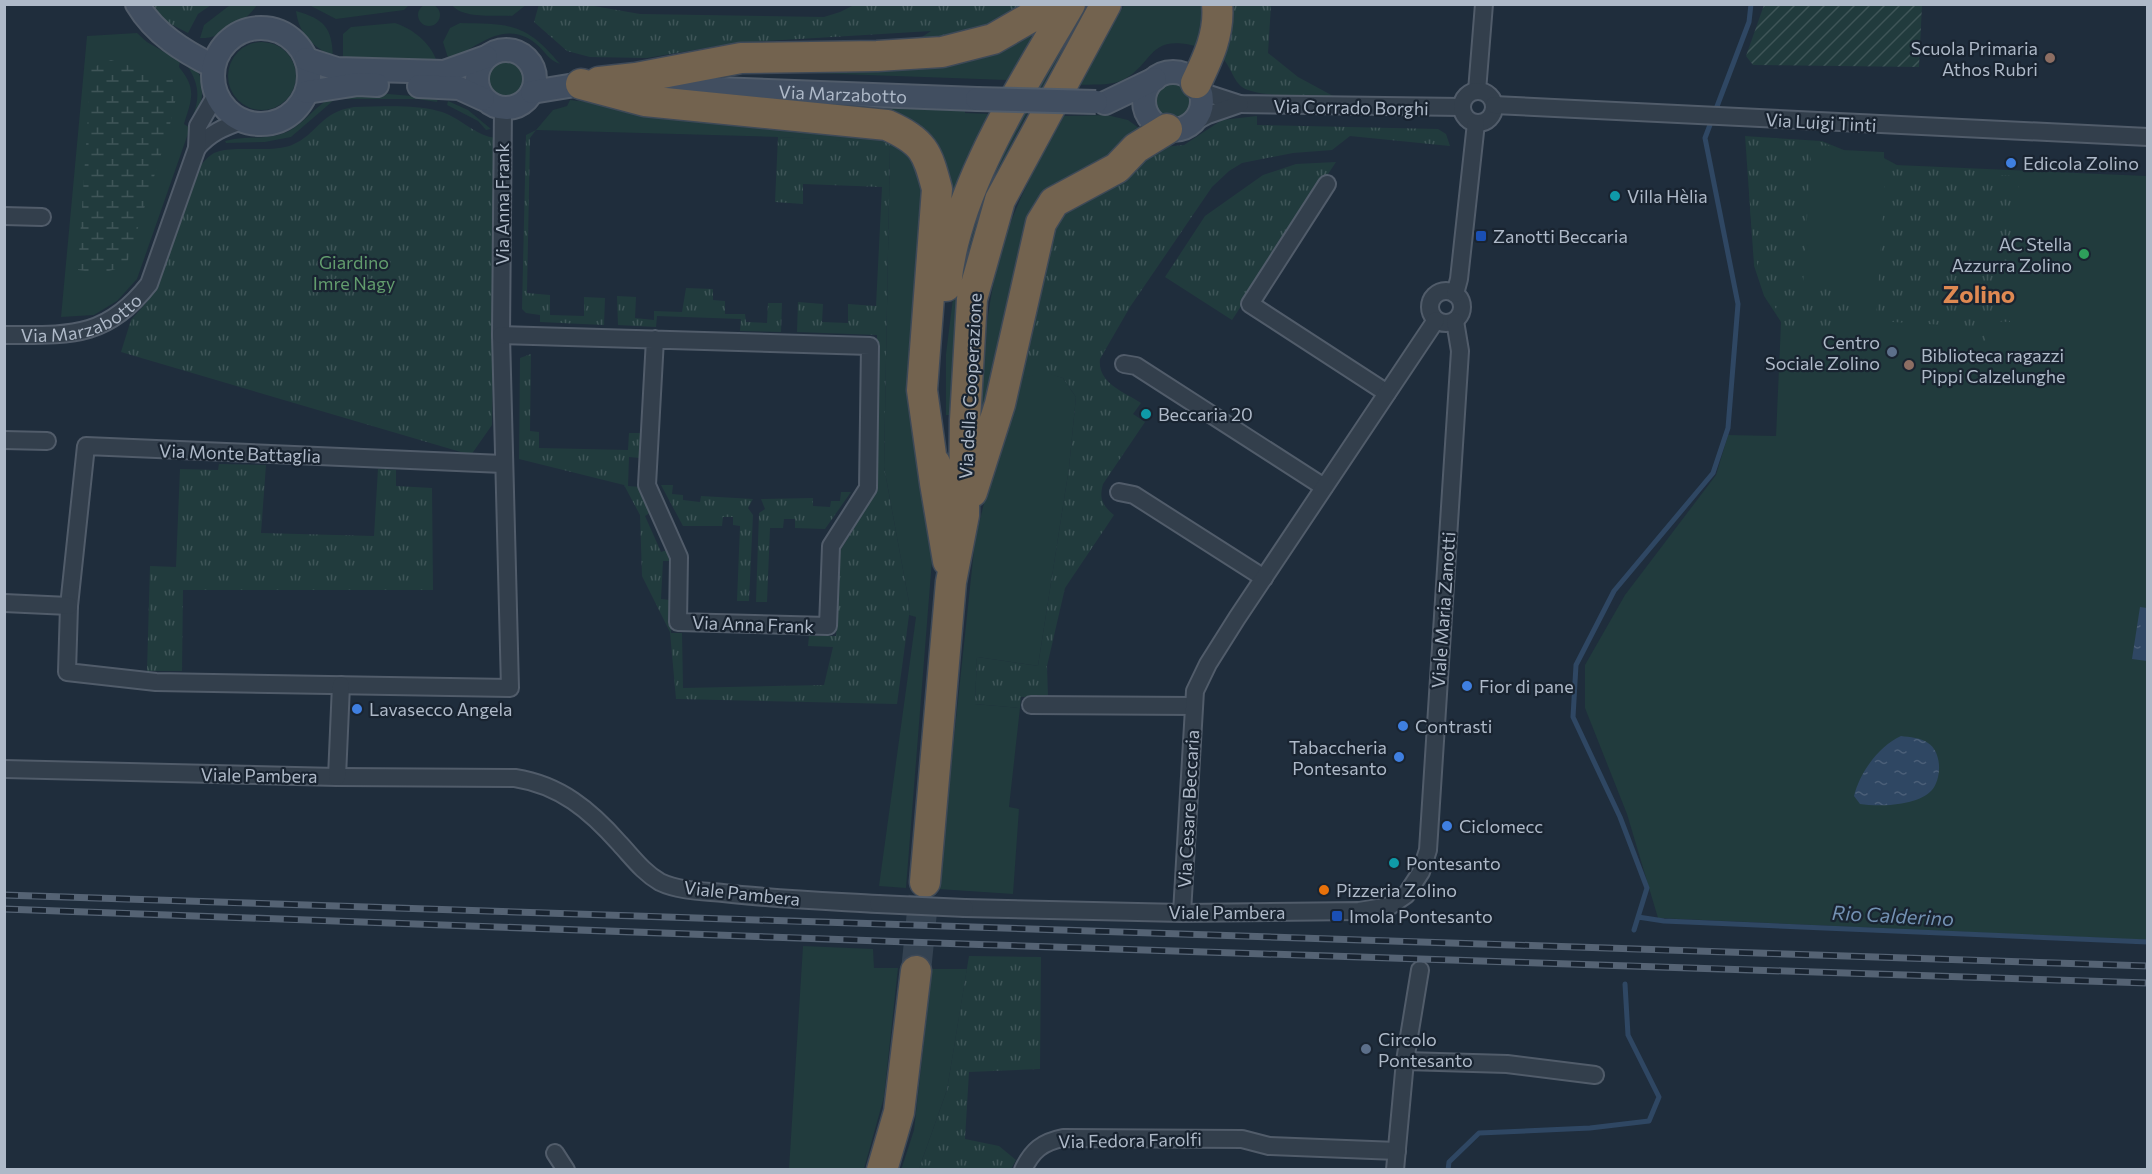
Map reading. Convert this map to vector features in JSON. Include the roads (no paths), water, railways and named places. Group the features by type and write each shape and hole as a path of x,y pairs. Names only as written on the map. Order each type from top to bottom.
{"highway":[{"path":"581,84 636,78 741,58 942,52 993,39 1040,12 1047,4"},
{"name":"Via della Cooperazione","path":"951,582 935,483 936,396 947,270 967,198 1017,95 1070,4"},
{"name":"Via della Cooperazione","path":"925,882 951,582 964,515 965,420 972,299 1000,200 1106,4"},
{"path":"1198,87 1219,23 1217,4"},
{"path":"581,84 645,101 887,125 912,136 929,158 936,189 922,390 935,483"},
{"path":"964,515 982,466 1000,404 1041,223 1054,202 1117,168 1136,148 1168,123"},
{"path":"882,1170 899,1112 916,971"}],"street":[{"path":"137,4 145,17 165,38 213,66"},
{"path":"1477,91 1484,4"},
{"path":"267,28 281,32 294,41 306,59 309,76 307,92 299,106 280,120 258,125 242,121 231,115 216,95 212,81 213,66 224,45 236,34 252,29 267,28"},
{"path":"165,38 212,48 224,45"},
{"name":"Via Marzabotto","path":"306,59 337,69 444,72 494,52 511,50 527,58 532,66 581,84"},
{"path":"486,57 480,64 476,82 493,104"},
{"path":"532,66 535,83 532,92"},
{"path":"1181,73 1198,87 1201,110 1168,123 1145,96 1155,79 1163,74 1181,73"},
{"name":"Via Marzabotto","path":"1100,102 1155,79"},
{"path":"307,92 358,84 443,86 459,88 493,104"},
{"name":"Via Marzabotto","path":"493,104 520,105 532,92 581,84 1100,102 1168,123"},
{"name":"Via Corrado Borghi","path":"1198,87 1240,104"},
{"path":"1477,91 1490,96 1494,105 1491,117 1476,123 1466,117 1462,107 1468,95 1477,91"},
{"name":"Via Marzabotto","path":"4,334 87,332 113,320 135,303 149,284 197,148 198,126 216,95"},
{"name":"Via Anna Frank","path":"493,104 503,464"},
{"name":"Via Corrado Borghi","path":"1168,123 1208,115 1240,104 1462,107"},
{"name":"Via Luigi Tinti","path":"1494,105 2148,137"},
{"path":"197,148 207,137 224,127 242,121"},
{"name":"Viale Maria Zanotti","path":"1406,895 1420,872 1428,850 1460,345 1455,321 1462,306 1455,294 1459,279 1476,123"},
{"path":"1327,184 1250,304 1387,393"},
{"path":"4,216 42,217"},
{"path":"1455,294 1445,291 1432,299 1431,312 1436,320 1443,323 1455,321"},
{"name":"Via Cesare Beccaria","path":"1182,913 1196,691 1208,664 1436,320"},
{"name":"Via Anna Frank","path":"501,335 655,339 870,346 868,488 831,546 828,626 678,622 679,557 647,485 655,339"},
{"path":"1124,364 1136,366 1324,487"},
{"path":"4,440 47,441"},
{"name":"Via Monte Battaglia","path":"86,446 503,464 510,688 156,682 67,672 69,606 86,446"},
{"path":"1119,492 1134,495 1264,578"},
{"path":"4,603 69,606"},
{"path":"337,777 341,685"},
{"name":"Via Cesare Beccaria","path":"1031,705 1194,706"},
{"name":"Viale Pambera","path":"4,769 337,777 515,778 538,782 581,805 601,822 641,868 660,882 679,888 753,897 965,908 1182,913 1359,911 1390,906 1406,895"},
{"path":"1395,1170 1405,1061 1420,970"},
{"path":"1405,1061 1507,1064 1595,1075"},
{"name":"Via Fedora Farolfi","path":"1023,1170 1036,1149 1047,1141 1063,1138 1242,1139 1269,1146 1397,1150"},
{"path":"555,1154 566,1170"}],"water":[{"path":"2140,607 2147,608 2147,661 2132,659"},
{"path":"1901,736 1922,740 1933,747 1936,752 1939,772 1932,790 1918,799 1898,804 1860,804 1854,796 1866,769 1885,746"}],"waterway":[{"path":"1634,930 1647,888 1620,817 1573,717 1576,665 1614,591 1713,473 1728,428 1738,304 1705,138 1749,22 1751,4"},
{"name":"Rio Calderino","path":"1638,917 1664,921 2148,942"},
{"path":"1448,1170 1449,1162 1479,1133 1590,1128 1649,1121 1659,1097 1628,1035 1625,984"}],"tunnel":[{"path":"916,971 925,882"}],"railway":[{"path":"4,895 2148,966"},
{"path":"4,909 964,944 2148,983"}],"place":[{"name":"Scuola Primaria Athos Rubri","path":"2050,58"},
{"name":"Edicola Zolino","path":"2011,163"},
{"name":"Villa Hèlia","path":"1615,196"},
{"name":"Zanotti Beccaria","path":"1481,236"},
{"name":"AC Stella Azzurra Zolino","path":"2084,254"},
{"name":"Centro Sociale Zolino","path":"1892,352"},
{"name":"Biblioteca ragazzi Pippi Calzelunghe","path":"1909,365"},
{"name":"Beccaria 20","path":"1146,414"},
{"name":"Fior di pane","path":"1467,686"},
{"name":"Lavasecco Angela","path":"357,709"},
{"name":"Contrasti","path":"1403,726"},
{"name":"Tabaccheria Pontesanto","path":"1399,757"},
{"name":"Ciclomecc","path":"1447,826"},
{"name":"Pontesanto","path":"1394,863"},
{"name":"Pizzeria Zolino","path":"1324,890"},
{"name":"Imola Pontesanto","path":"1337,916"},
{"name":"Circolo Pontesanto","path":"1366,1049"}],"district":[{"name":"Zolino","path":"1979,293"}],"park label":[{"name":"Giardino Imre Nagy","path":"354,272"}]}
